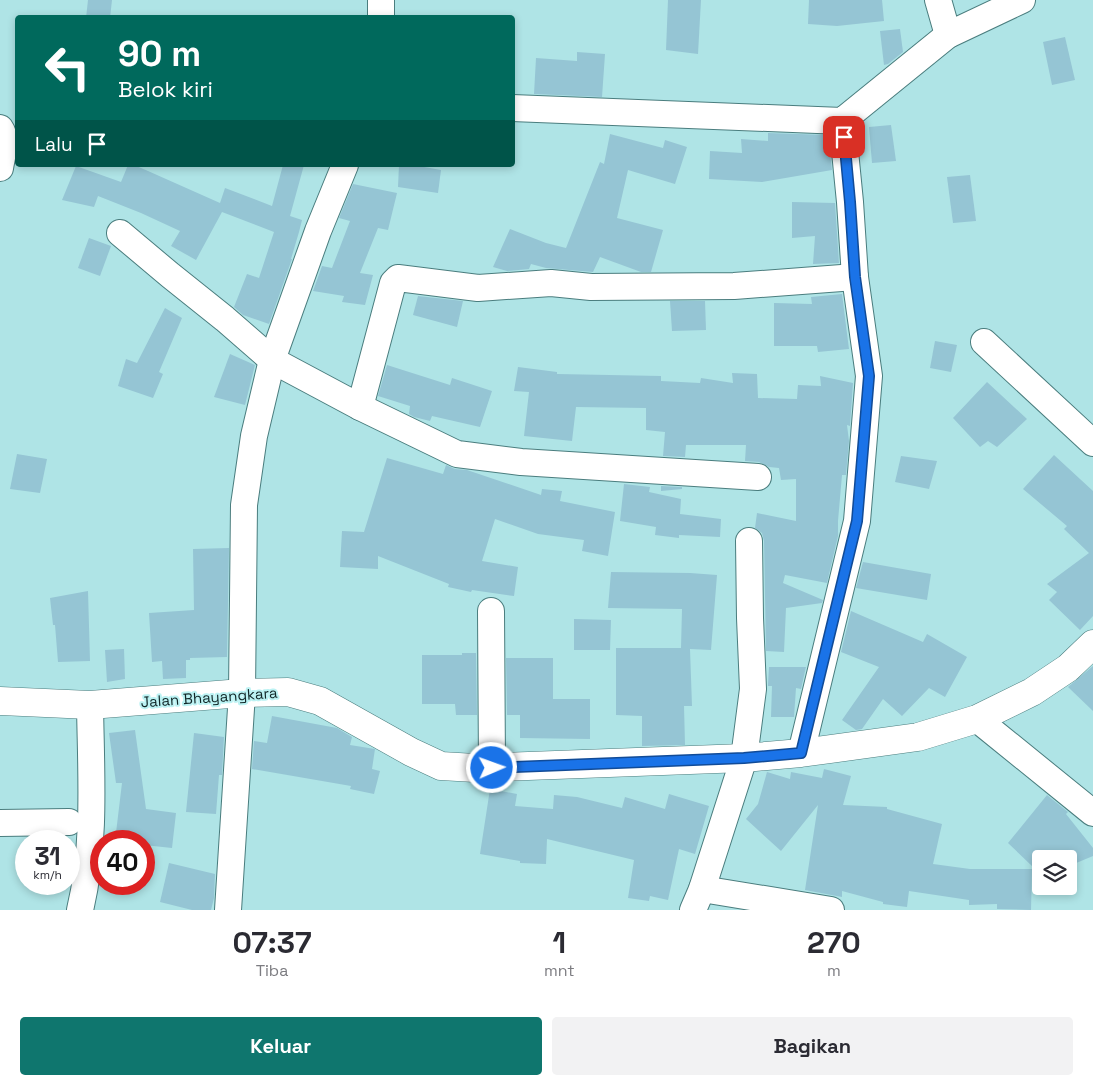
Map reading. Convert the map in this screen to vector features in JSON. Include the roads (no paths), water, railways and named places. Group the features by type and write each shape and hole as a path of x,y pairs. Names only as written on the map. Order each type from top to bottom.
{"street":[{"path":"381,15 382,0"},
{"path":"938,0 948,35"},
{"path":"515,108 842,121 948,35 1022,0"},
{"path":"801,753 857,521 869,376 855,277 842,121"},
{"path":"0,128 4,141 0,168"},
{"path":"228,910 242,693 244,505 254,436 272,360 318,231 344,167"},
{"path":"120,233 226,318 272,360 457,454 521,462 758,477"},
{"path":"360,406 393,283 398,278 478,288 551,283 591,287 734,286 855,277"},
{"path":"984,342 1093,443"},
{"path":"749,541 753,689 744,758 697,899 831,910"},
{"path":"492,611 492,768"},
{"name":"Jalan Bhayangkara","path":"0,701 90,705 242,693 288,692 320,701 411,752 441,766 492,768 744,758 801,753 918,737 977,719 1032,692 1068,668 1093,644"},
{"path":"80,910 87,882 92,824 90,705"},
{"path":"977,719 1093,813"},
{"path":"0,823 69,822"}]}
